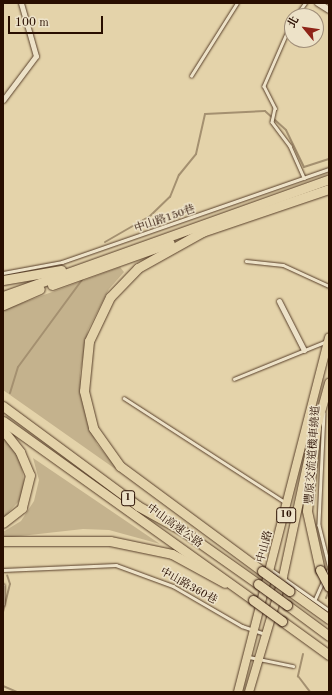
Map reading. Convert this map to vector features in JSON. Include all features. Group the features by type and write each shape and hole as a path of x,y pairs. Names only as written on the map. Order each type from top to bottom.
{"highway":[{"path":"3,296 329,179"},
{"path":"3,305 32,291 329,189"},
{"path":"204,231 138,268 110,297 89,342 84,391 93,428 120,466 329,619"},
{"path":"3,280 84,266"},
{"name":"中山高速公路","path":"3,406 138,506 183,531 329,636"},
{"name":"中山高速公路","path":"3,421 234,586 329,656"},
{"path":"316,428 307,511 329,587"},
{"path":"3,430 20,452 30,475 22,508 3,523"},
{"path":"3,541 110,541 172,554 211,578 234,586"}],"main road":[{"name":"中山路","path":"238,692 289,505 329,339"},
{"name":"中山路","path":"249,692 257,659 283,577 316,428 329,383"}],"street":[{"path":"3,100 36,56 21,3"},
{"path":"318,3 329,10"},
{"path":"278,301 304,350"}],"lane":[{"path":"191,76 237,3"},
{"path":"284,40 264,86 275,108 272,122 290,146 304,178"},
{"name":"中山路150巷","path":"3,273 62,262 329,169"},
{"path":"246,261 283,265 329,286"},
{"path":"234,379 329,339"},
{"name":"豐原交流道機車繞道","path":"326,392 318,479 318,525 329,565"},
{"path":"124,398 289,505"},
{"name":"中山路360巷","path":"3,570 116,565 173,586 254,630 266,634"},
{"path":"315,599 325,569"},
{"path":"272,570 329,610"},
{"path":"3,585 3,604"},
{"path":"248,657 293,666"}],"shaded area":[{"path":"120,267 124,272 109,289 88,330 80,374 87,422 97,444 121,473 3,390 3,310"},
{"path":"3,437 20,456 24,481 21,499 3,518"},
{"path":"33,458 160,544 109,530 83,529 3,538 3,532 21,521 34,501 39,480"}],"waterway":[{"path":"105,242 150,216 170,197 179,175 196,154 205,114 265,111 286,130 304,167 329,159"},
{"path":"10,393 18,367 84,277"},
{"path":"3,612 10,584 7,575"},
{"path":"326,598 329,591"},
{"path":"303,654 298,676 310,692"},
{"path":"3,686 17,692"}]}
